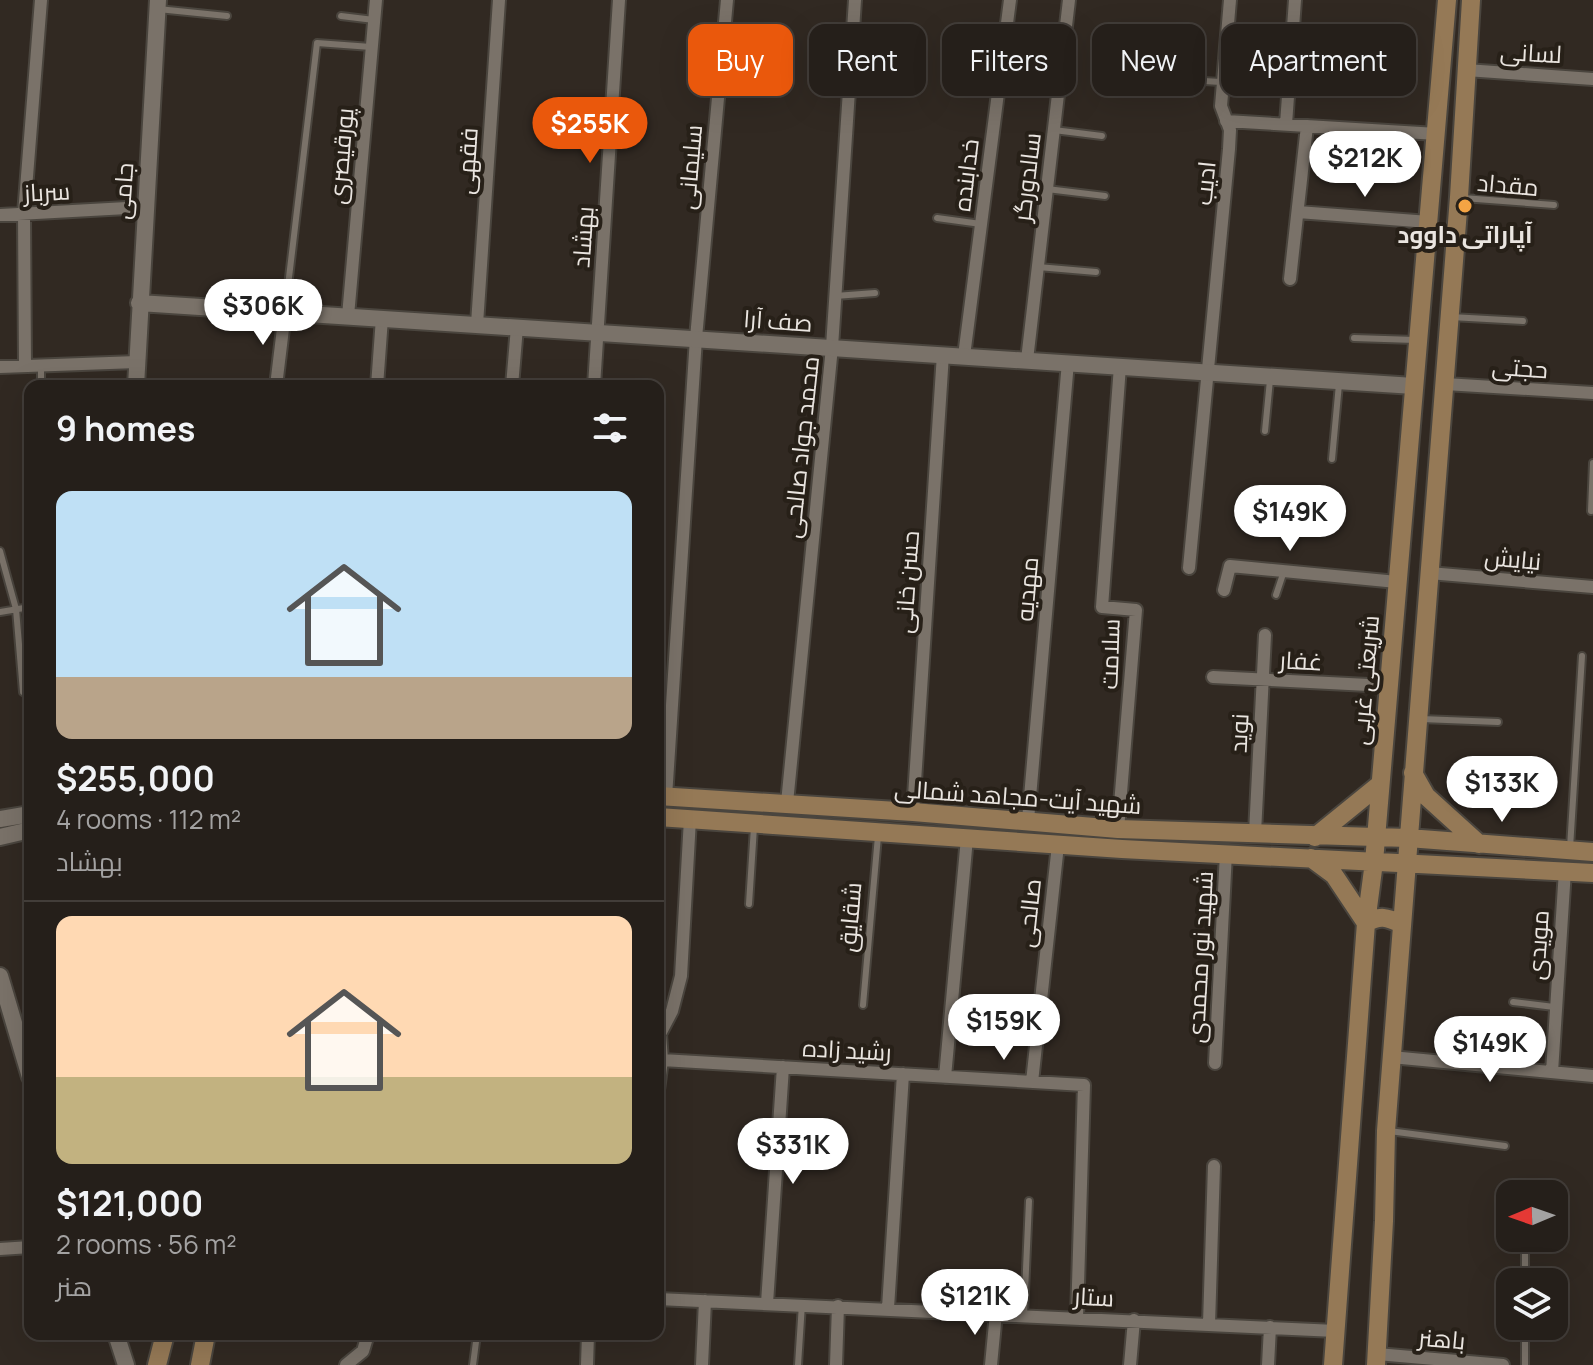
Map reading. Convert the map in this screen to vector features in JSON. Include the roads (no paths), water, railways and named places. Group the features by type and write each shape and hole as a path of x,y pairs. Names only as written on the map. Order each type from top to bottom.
{"main road":[{"name":"شریعتی غربی","path":"1333,1365 1366,923 1374,862 1447,0"},
{"path":"1377,1359 1391,1057 1445,384 1471,0"},
{"path":"1413,773 1426,796 1479,844"},
{"path":"1315,837 1379,785"},
{"name":"شهید آیت-مجاهد شمالی","path":"664,796 1028,820 1118,829 1408,838 1593,852"},
{"name":"شهید آیت-مجاهد شمالی","path":"664,817 1058,845 1593,873"},
{"path":"1285,835 1286,856"},
{"path":"1311,858 1334,875 1366,923 1378,916 1401,924"},
{"path":"157,1365 163,1340"},
{"path":"200,1365 205,1340"}],"street":[{"path":"25,366 24,214 41,0"},
{"name":"پورقیصری","path":"348,316 376,0"},
{"name":"فقهی","path":"477,324 499,0"},
{"name":"بهشاد","path":"594,380 619,0"},
{"name":"سلیمانی","path":"664,769 696,338 727,0"},
{"name":"محمد جواد صالحی","path":"787,803 832,347 855,0"},
{"name":"خدابنده","path":"964,356 1010,0"},
{"name":"سالدورگر","path":"1027,360 1069,0"},
{"name":"ادیب","path":"1228,24 1230,0"},
{"path":"1286,124 1295,0"},
{"name":"جامی","path":"136,380 158,5"},
{"name":"لسانی","path":"1466,70 1593,79"},
{"name":"ادیب","path":"1189,568 1229,149 1230,130 1221,106 1222,96"},
{"path":"1226,121 1437,134"},
{"path":"1290,279 1307,126"},
{"name":"سرباز","path":"0,215 145,207"},
{"path":"1298,212 1429,222"},
{"name":"صف آرا","path":"139,303 1414,386"},
{"path":"277,380 285,312"},
{"path":"377,380 382,318"},
{"path":"513,380 517,327"},
{"name":"حسن خانی","path":"913,812 943,354"},
{"path":"0,367 137,362"},
{"name":"مهدیه","path":"1028,820 1068,362"},
{"name":"سلامت","path":"1118,829 1136,610 1102,607 1120,366"},
{"name":"حجتی","path":"1445,384 1593,393"},
{"path":"1224,590 1230,566 1397,582"},
{"name":"نیایش","path":"1429,573 1593,587"},
{"name":"نوید","path":"1255,833 1265,635"},
{"name":"غفار","path":"1213,677 1388,686"},
{"path":"0,819 24,815"},
{"path":"664,1026 672,1011 681,976 690,819"},
{"path":"0,837 24,831"},
{"path":"945,1077 967,838"},
{"name":"صالحی","path":"1032,1082 1058,845"},
{"name":"شهید نور محمدی","path":"1215,1063 1226,853"},
{"name":"مویدی","path":"1552,1072 1565,870"},
{"path":"0,976 24,1057"},
{"path":"1391,1057 1593,1076"},
{"name":"رشید زاده","path":"664,1060 1084,1085 1077,1318"},
{"path":"767,1303 783,1067"},
{"path":"888,1308 903,1074"},
{"path":"1209,1324 1214,1166"},
{"path":"0,1249 24,1247"},
{"name":"ستار","path":"664,1299 1336,1331"},
{"path":"702,1365 705,1301"},
{"path":"836,1365 838,1306"},
{"path":"991,1365 996,1313"},
{"path":"1130,1365 1134,1320"},
{"path":"1268,1365 1270,1327"},
{"path":"118,1340 126,1365"},
{"path":"346,1365 363,1351 366,1340"},
{"path":"587,1365 588,1340"},
{"name":"باهنر","path":"1377,1359 1503,1365"}],"lane":[{"path":"158,5 227,16"},
{"path":"341,16 374,20"},
{"path":"285,312 317,43 371,47"},
{"path":"1054,130 1102,136"},
{"path":"1047,189 1105,196"},
{"name":"مقداد","path":"1459,197 1554,205"},
{"path":"937,218 981,224"},
{"path":"1038,267 1096,272"},
{"path":"835,296 875,293"},
{"path":"1450,317 1523,321"},
{"path":"1354,338 1419,340"},
{"path":"41,366 41,380"},
{"path":"1265,431 1270,376"},
{"path":"1332,459 1339,380"},
{"path":"1591,511 1593,463"},
{"path":"0,551 16,609 23,692"},
{"path":"1276,595 1284,571"},
{"path":"0,612 24,608"},
{"path":"1570,850 1582,656"},
{"path":"1418,719 1498,722"},
{"path":"749,904 754,823"},
{"name":"شقایق","path":"863,1005 879,833"},
{"path":"1513,1002 1554,1007"},
{"path":"1386,1131 1505,1146"},
{"path":"1024,1315 1029,1201"},
{"path":"798,1365 802,1304"},
{"path":"473,1365 476,1340"},
{"path":"1525,1340 1525,1365"}],"place":[{"name":"آپاراتی داوود","path":"1465,206"}]}
